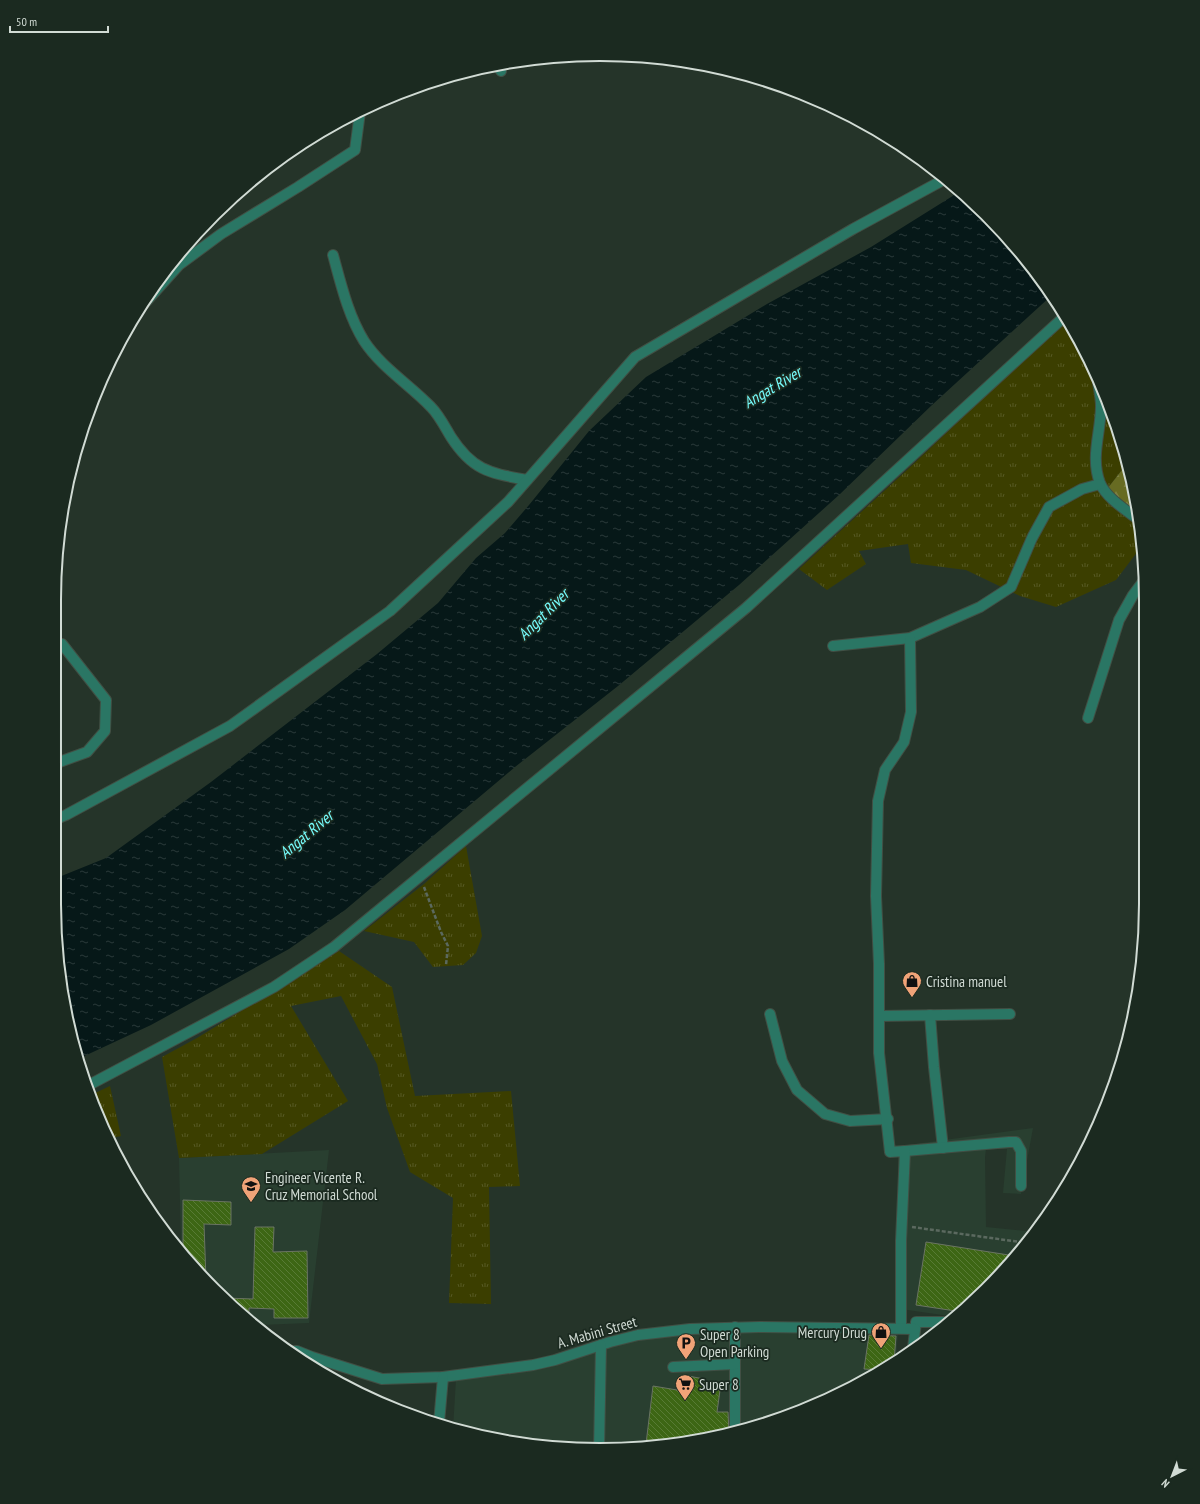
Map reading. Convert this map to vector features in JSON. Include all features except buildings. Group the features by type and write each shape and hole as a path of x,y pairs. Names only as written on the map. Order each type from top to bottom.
{"street":[{"path":"167,279 180,265 222,234 355,150 359,118"},
{"path":"61,817 230,726 390,611 508,502 635,357 853,229 940,182"},
{"path":"333,255 348,307 364,341 379,358 432,408 452,439 468,459 483,470 498,475 527,480"},
{"path":"92,1083 274,987 334,947 746,608 1060,320"},
{"path":"1100,400 1101,406 1095,452 1100,484 1110,497 1132,514"},
{"path":"833,646 910,638 980,607 1011,587 1032,538 1049,507 1082,489 1100,484"},
{"path":"1088,718 1119,620 1139,588"},
{"path":"910,638 911,712 904,742 885,770 878,801 876,896 879,964 879,1053 888,1119 890,1152 1016,1142 1022,1151 1021,1186"},
{"path":"61,761 87,752 105,731 106,700 62,644"},
{"path":"770,1014 782,1060 796,1090 825,1114 850,1121 888,1119"},
{"path":"879,1016 1010,1014"},
{"path":"930,1015 934,1067 944,1148"},
{"path":"901,1328 902,1226 905,1151"},
{"name":"A. Mabini Street","path":"303,1354 382,1379 443,1377 533,1365 555,1360 638,1335 690,1329 901,1328 939,1323"},
{"path":"914,1342 916,1325"},
{"path":"735,1328 735,1426"},
{"path":"599,1443 601,1345"},
{"path":"673,1367 735,1364"},
{"path":"439,1418 443,1377"}],"path":[{"path":"420,876 440,932 448,946 446,965"},
{"path":"902,1226 1019,1242"}],"shaded area":[{"path":"1033,1128 1021,1194 1003,1193 1007,1149 986,1149 985,1157 986,1227 1029,1231 981,1285 947,1316 901,1309 898,1159 900,1146"},
{"name":"Engineer Vicente R. Cruz Memorial School","path":"329,1150 309,1323 264,1325 219,1285 181,1242 179,1158"},
{"path":"703,1331 898,1332 896,1354 870,1371 806,1402 740,1425 705,1433 635,1442 565,1442 495,1433 453,1423 456,1379 487,1376 547,1365 640,1338"}],"green space":[{"path":"1062,323 1098,394 1121,460 1123,469 1104,493 1132,517 1137,553 1116,580 1056,607 1020,596 966,570 911,563 908,544 859,551 866,564 827,590 799,569 907,470"},
{"path":"1123,469 1132,517 1104,493"},
{"path":"466,846 482,936 476,953 463,965 433,967 414,942 364,931 424,884"},
{"path":"339,951 392,987 415,1096 511,1091 520,1186 489,1187 491,1304 449,1303 453,1198 410,1172 387,1108 377,1064 341,996 291,1006 348,1101 262,1154 179,1158 162,1057 197,1038"},
{"path":"110,1086 121,1136 115,1137 96,1093"}],"water":[{"name":"Angat River","path":"955,195 981,219 1005,245 1028,272 1047,300 932,405 839,495 739,585 618,686 515,767 345,910 289,949 151,1025 83,1057 71,1009 66,974 62,939 61,876 106,858 211,782 377,654 438,603 476,558 505,533 589,431 646,377 767,304 871,247"}],"place":[{"name":"Cristina manuel","path":"912,998"},
{"name":"Engineer Vicente R. Cruz Memorial School","path":"251,1203"},
{"name":"Mercury Drug","path":"881,1349"},
{"name":"Super 8 Open Parking","path":"686,1360"},
{"name":"Super 8","path":"685,1401"}]}
